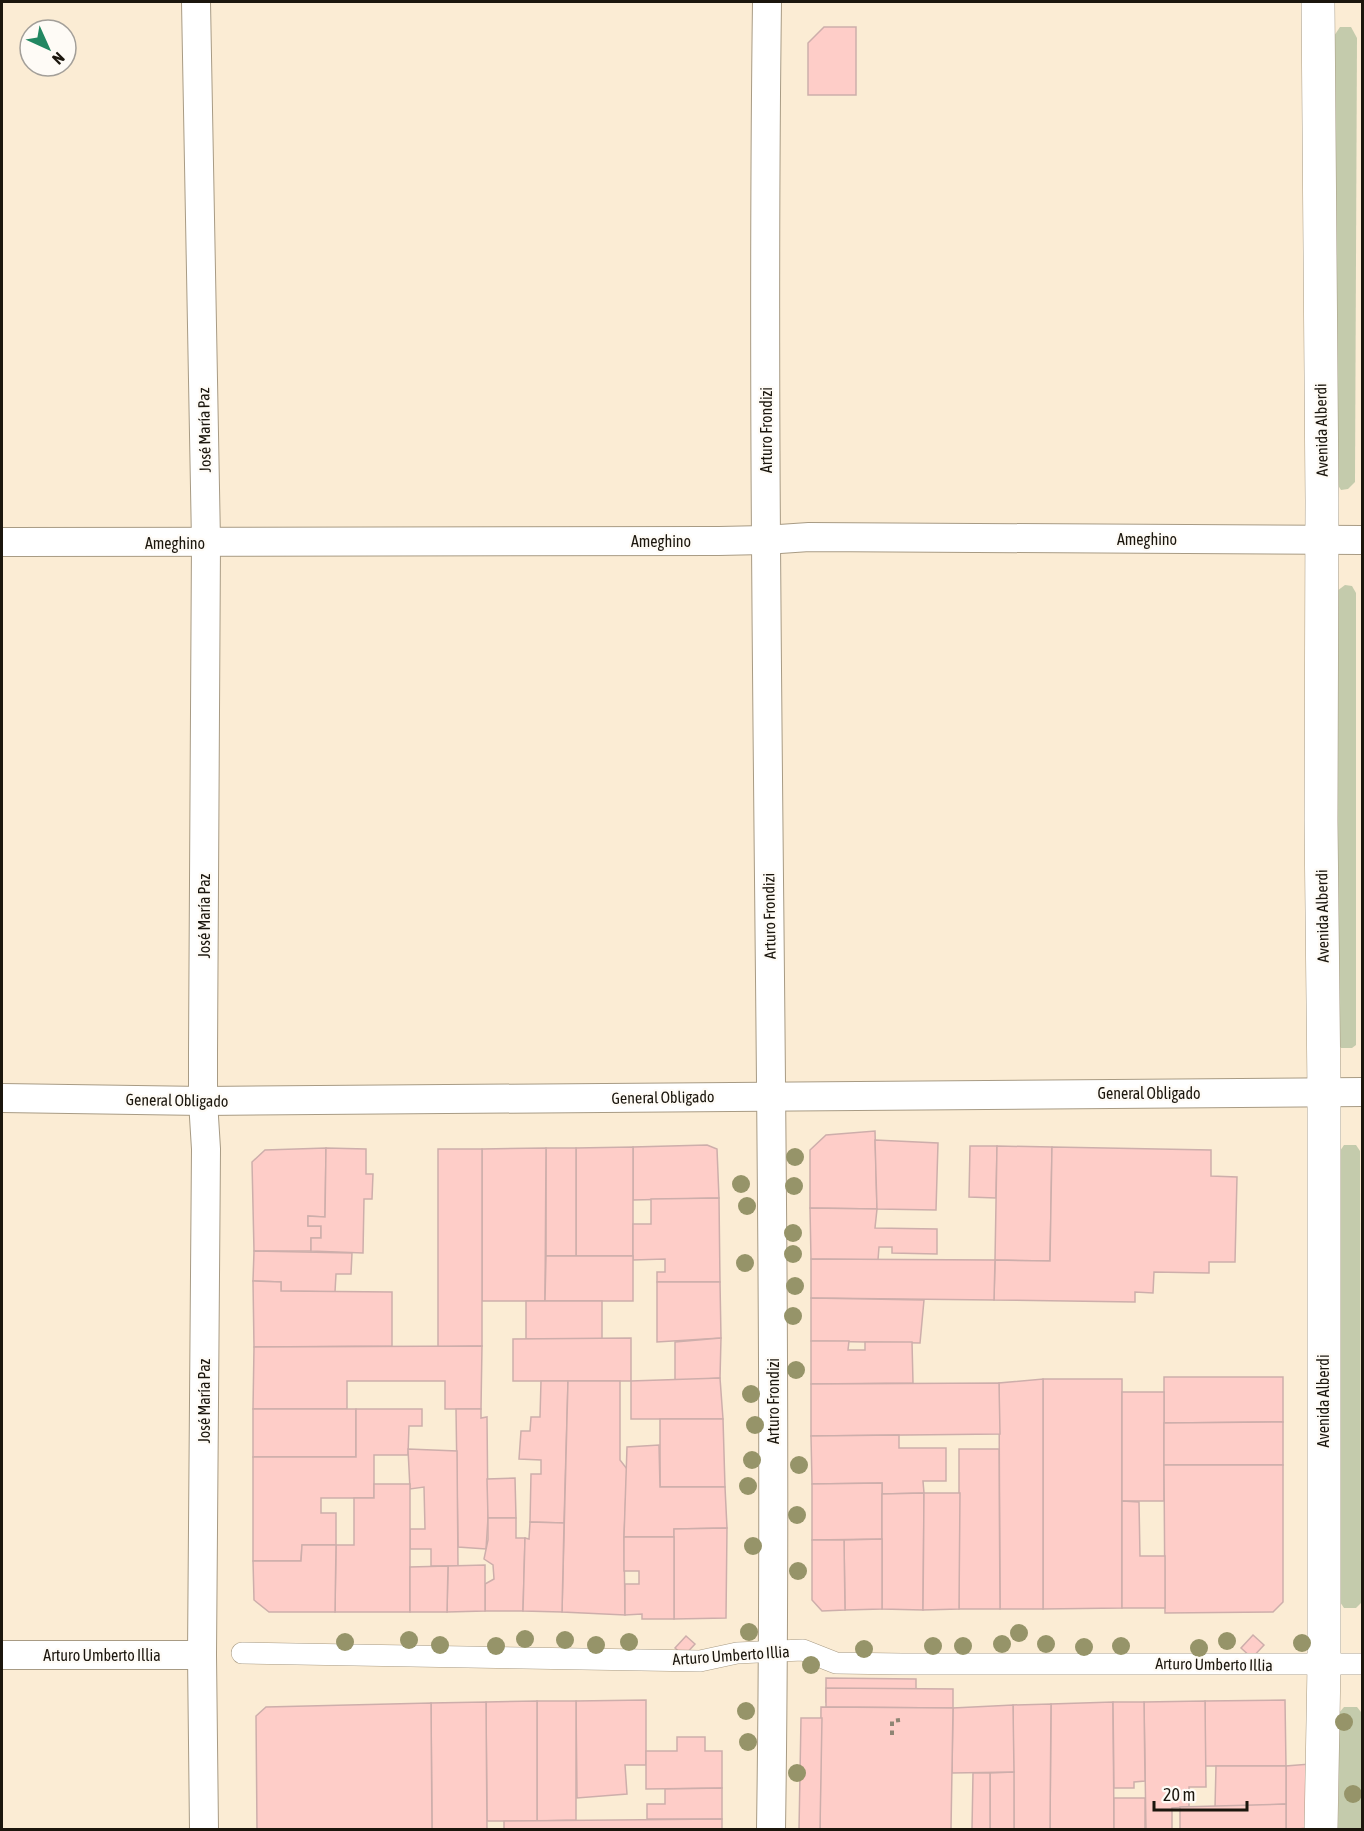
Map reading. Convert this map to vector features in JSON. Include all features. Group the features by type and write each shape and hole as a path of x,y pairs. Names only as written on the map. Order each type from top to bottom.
{"main road":[{"name":"Avenida Alberdi","path":"1318,2 1324,1092 1324,1665 1321,1830"}],"street":[{"name":"José María Paz","path":"196,2 206,542 203,1101 206,1149 202,1655 204,1830"},
{"name":"Arturo Frondizi","path":"767,2 765,540 772,1096 771,1830"},
{"name":"Ameghino","path":"2,542 765,540 820,537 1362,540"},
{"name":"General Obligado","path":"2,1098 203,1101 1362,1092"},
{"name":"Arturo Umberto Illia","path":"242,1653 700,1661 737,1653 803,1650 836,1663 902,1665 1362,1664"},
{"name":"Arturo Umberto Illia","path":"2,1655 202,1655"}],"path":[{"path":"892,1735 892,1721 900,1720"}],"green space":[{"path":"1340,27 1351,27 1357,38 1355,482 1348,489 1341,490 1336,482 1332,39"},
{"path":"1345,585 1352,586 1356,593 1356,1045 1352,1048 1341,1048 1338,1044 1333,594"},
{"path":"1344,1145 1356,1145 1360,1151 1361,1603 1356,1608 1344,1608 1340,1602 1338,1154"},
{"path":"1344,1707 1357,1707 1361,1712 1361,1829 1338,1830 1339,1713"}],"building":[{"path":"824,27 856,27 856,95 808,95 808,43"},
{"path":"875,1131 877,1209 810,1208 810,1150 826,1135"},
{"path":"875,1140 938,1143 936,1210 877,1209"},
{"path":"707,1145 717,1149 719,1198 633,1200 633,1147"},
{"path":"970,1146 997,1146 996,1198 969,1197"},
{"path":"997,1146 1052,1147 1050,1261 995,1260"},
{"path":"633,1147 633,1256 576,1256 576,1148"},
{"path":"1052,1147 1211,1150 1211,1176 1237,1177 1235,1262 1209,1262 1209,1273 1154,1272 1153,1293 1135,1292 1135,1302 994,1300 995,1260 1050,1261"},
{"path":"326,1148 325,1217 308,1216 308,1226 321,1226 321,1238 311,1238 311,1251 254,1251 252,1162 265,1150"},
{"path":"326,1148 366,1149 366,1174 373,1174 372,1199 364,1199 363,1253 311,1251 311,1238 321,1238 321,1226 308,1226 308,1216 325,1217"},
{"path":"546,1148 576,1148 576,1256 546,1256"},
{"path":"546,1148 545,1301 482,1301 482,1149"},
{"path":"438,1149 482,1149 482,1346 438,1347"},
{"path":"719,1198 720,1282 657,1282 657,1272 665,1272 665,1259 633,1260 633,1224 651,1224 651,1199"},
{"path":"810,1208 877,1209 875,1228 937,1229 937,1254 892,1253 892,1247 879,1247 878,1260 811,1259"},
{"path":"254,1251 352,1253 351,1274 336,1274 335,1292 281,1291 281,1282 253,1281"},
{"path":"546,1256 633,1256 633,1301 545,1301"},
{"path":"811,1259 995,1260 994,1300 811,1298"},
{"path":"253,1281 281,1282 281,1291 392,1292 392,1346 254,1347"},
{"path":"657,1282 720,1282 721,1338 657,1342"},
{"path":"811,1298 924,1300 920,1343 811,1341"},
{"path":"526,1301 602,1301 602,1339 526,1339"},
{"path":"631,1338 631,1381 513,1381 513,1339"},
{"path":"721,1338 720,1378 675,1381 675,1342"},
{"path":"811,1341 849,1341 848,1350 865,1350 865,1342 912,1342 913,1383 811,1384"},
{"path":"482,1346 481,1409 445,1409 445,1381 347,1381 347,1409 253,1409 254,1347"},
{"path":"1164,1377 1283,1377 1283,1422 1164,1423"},
{"path":"720,1378 723,1419 631,1419 631,1381"},
{"path":"1043,1379 1122,1379 1122,1608 1043,1609"},
{"path":"1043,1379 1043,1609 1000,1609 999,1383"},
{"path":"541,1381 568,1381 564,1523 530,1522 531,1474 541,1474 541,1460 519,1459 521,1431 530,1431 531,1417 540,1417"},
{"path":"568,1381 620,1381 620,1460 627,1469 624,1537 625,1615 562,1612"},
{"path":"999,1383 1000,1434 811,1436 811,1384"},
{"path":"1122,1392 1164,1392 1164,1501 1122,1501"},
{"path":"253,1409 356,1409 356,1457 253,1457"},
{"path":"356,1409 422,1409 422,1426 409,1426 408,1455 374,1455 374,1498 321,1498 321,1513 336,1513 336,1545 302,1545 301,1561 253,1561 253,1457 356,1457"},
{"path":"456,1409 481,1409 481,1418 487,1417 486,1549 458,1547"},
{"path":"660,1419 723,1419 725,1487 660,1487"},
{"path":"1283,1422 1283,1465 1164,1465 1164,1423"},
{"path":"899,1435 899,1448 946,1448 946,1481 923,1481 924,1493 882,1494 882,1483 812,1484 811,1436"},
{"path":"659,1445 660,1487 725,1487 727,1528 674,1529 674,1537 624,1537 627,1447"},
{"path":"408,1449 457,1451 458,1566 431,1566 431,1549 410,1549 410,1529 425,1529 424,1487 410,1489"},
{"path":"959,1449 999,1449 1000,1609 959,1609"},
{"path":"1164,1465 1283,1465 1283,1602 1273,1612 1165,1613"},
{"path":"515,1478 516,1518 488,1518 487,1479"},
{"path":"882,1483 882,1539 812,1540 812,1484"},
{"path":"374,1484 410,1484 410,1612 335,1612 336,1545 354,1545 354,1498 374,1498"},
{"path":"924,1493 923,1610 882,1609 882,1494"},
{"path":"924,1493 960,1493 959,1609 923,1610"},
{"path":"1122,1501 1139,1502 1140,1556 1165,1556 1165,1608 1122,1608"},
{"path":"488,1518 516,1518 516,1538 525,1538 523,1611 485,1611 485,1584 494,1579 493,1565 484,1559 488,1540"},
{"path":"530,1522 564,1523 562,1612 523,1611 525,1538 529,1539"},
{"path":"727,1528 726,1618 674,1619 674,1529"},
{"path":"624,1537 674,1537 674,1619 642,1619 642,1614 625,1615 625,1584 639,1584 639,1571 624,1571"},
{"path":"882,1539 882,1609 845,1610 844,1540"},
{"path":"812,1540 844,1540 845,1610 822,1611 812,1600"},
{"path":"302,1545 336,1545 335,1612 269,1612 254,1600 253,1561 301,1561"},
{"path":"485,1565 485,1611 447,1612 448,1566"},
{"path":"448,1566 447,1612 410,1612 410,1567"},
{"path":"1253,1635 1264,1645 1252,1658 1241,1648"},
{"path":"686,1636 695,1644 684,1656 675,1648"},
{"path":"826,1678 916,1679 916,1702 826,1702"},
{"path":"826,1688 953,1689 953,1708 826,1707"},
{"path":"646,1700 646,1765 625,1765 627,1794 577,1798 576,1701"},
{"path":"1285,1700 1286,1766 1205,1766 1205,1701"},
{"path":"537,1701 576,1701 576,1820 537,1821"},
{"path":"537,1701 537,1821 487,1821 486,1702"},
{"path":"1205,1701 1206,1787 1189,1787 1189,1807 1172,1808 1172,1830 1146,1830 1144,1702"},
{"path":"486,1702 487,1830 432,1830 431,1703"},
{"path":"1113,1702 1114,1830 1050,1830 1051,1704"},
{"path":"1113,1702 1144,1702 1145,1781 1134,1782 1134,1788 1114,1788"},
{"path":"431,1703 432,1830 257,1830 256,1716 266,1707"},
{"path":"1051,1704 1050,1830 1014,1830 1013,1705"},
{"path":"1013,1705 1014,1772 952,1773 953,1708"},
{"path":"821,1707 953,1708 951,1830 820,1830"},
{"path":"801,1718 822,1718 820,1830 799,1830"},
{"path":"677,1737 705,1737 705,1751 722,1751 722,1788 646,1789 646,1751 677,1751"},
{"path":"1310,1764 1309,1828 1286,1830 1286,1766"},
{"path":"1216,1766 1286,1766 1286,1804 1215,1808"},
{"path":"1014,1772 1014,1830 990,1830 990,1773"},
{"path":"973,1773 990,1773 990,1830 972,1830"},
{"path":"722,1788 722,1819 647,1819 647,1804 665,1804 665,1789"},
{"path":"1114,1798 1145,1798 1145,1830 1114,1830"},
{"path":"1286,1804 1286,1830 1180,1830 1180,1807"},
{"path":"722,1819 722,1830 504,1830 504,1821"}]}
